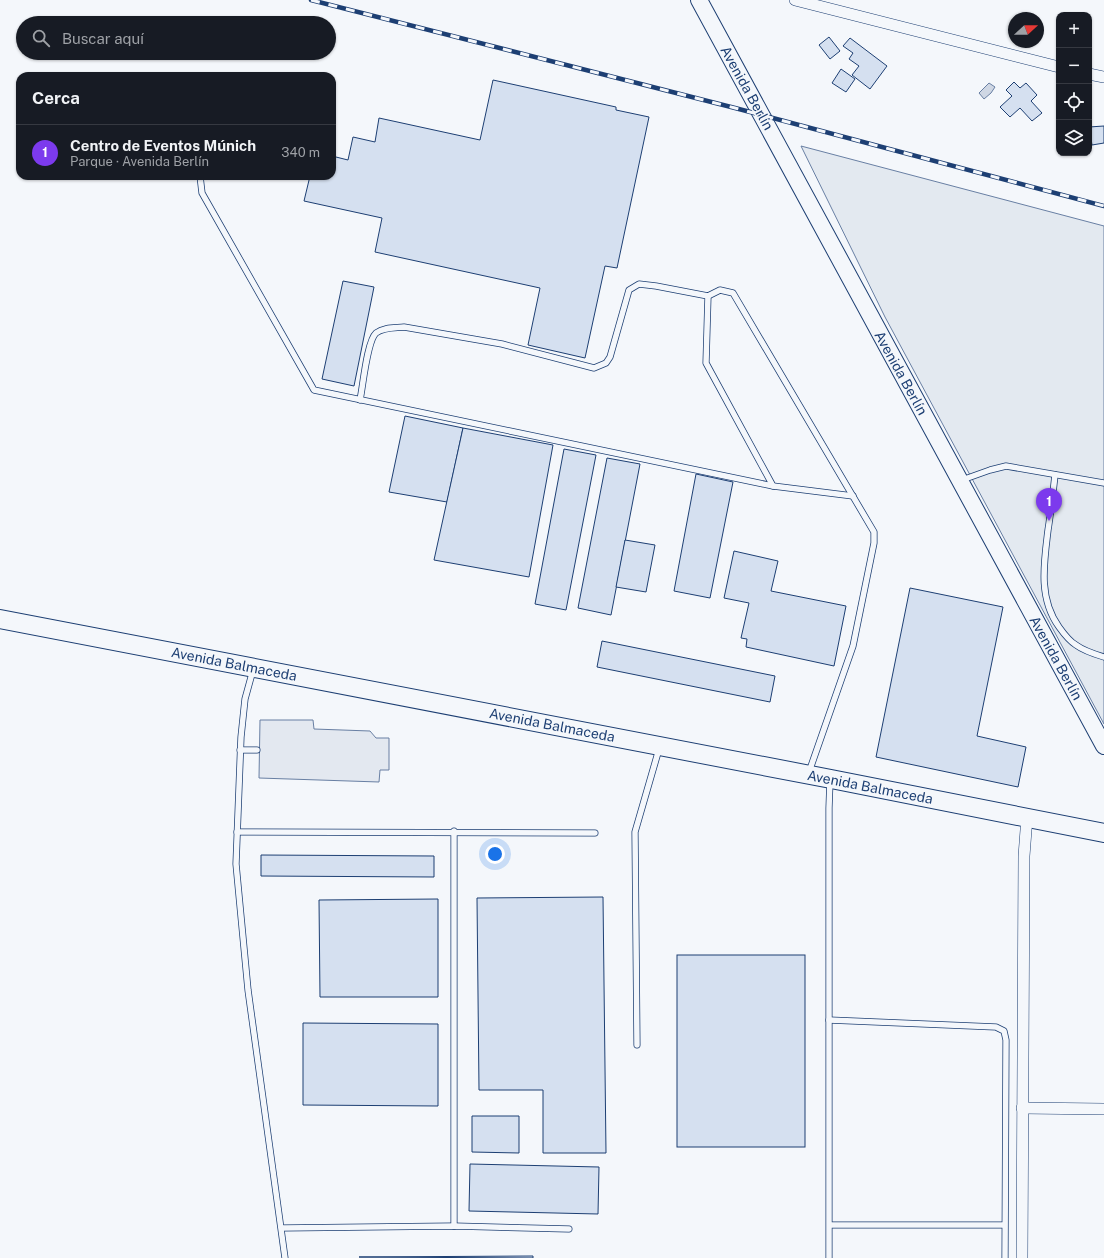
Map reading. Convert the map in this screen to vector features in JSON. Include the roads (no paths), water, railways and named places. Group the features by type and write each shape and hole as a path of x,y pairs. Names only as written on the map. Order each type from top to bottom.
{"main road":[{"name":"Avenida Balmaceda","path":"0,619 808,774 1104,833"}],"street":[{"name":"Avenida Berlín","path":"699,0 1104,744"},
{"path":"795,0 1056,66"},
{"path":"1092,75 1104,77"},
{"path":"1022,1258 1024,856 1026,818"},
{"path":"1022,1108 1104,1109"}],"lane":[{"path":"200,180 202,193 314,390 773,486 854,496"},
{"path":"360,400 370,344 376,333 389,328 404,327 502,344 594,368 606,363 610,357 629,290 639,284 708,296 720,290 733,293 874,532 874,543 853,646 808,774"},
{"path":"708,296 706,363 773,486"},
{"path":"960,480 1006,466 1104,483"},
{"path":"1055,475 1043,576 1047,605 1055,622 1066,637 1076,645 1091,653 1104,657"},
{"path":"254,668 245,699 240,750 236,864 248,990 285,1258"},
{"path":"637,1045 635,832 660,746"},
{"path":"240,750 257,750"},
{"path":"829,1258 828,1020 829,808 831,779"},
{"path":"237,832 454,831 595,833"},
{"path":"454,831 454,1226"},
{"path":"828,1020 996,1027 1004,1031 1006,1040 1005,1258"},
{"path":"830,1225 1004,1225"},
{"path":"282,1228 454,1226 569,1229"}],"railway":[{"path":"311,0 735,108 1104,206"}],"place":[{"name":"Centro de Eventos Múnich","path":"1049,521"}]}
